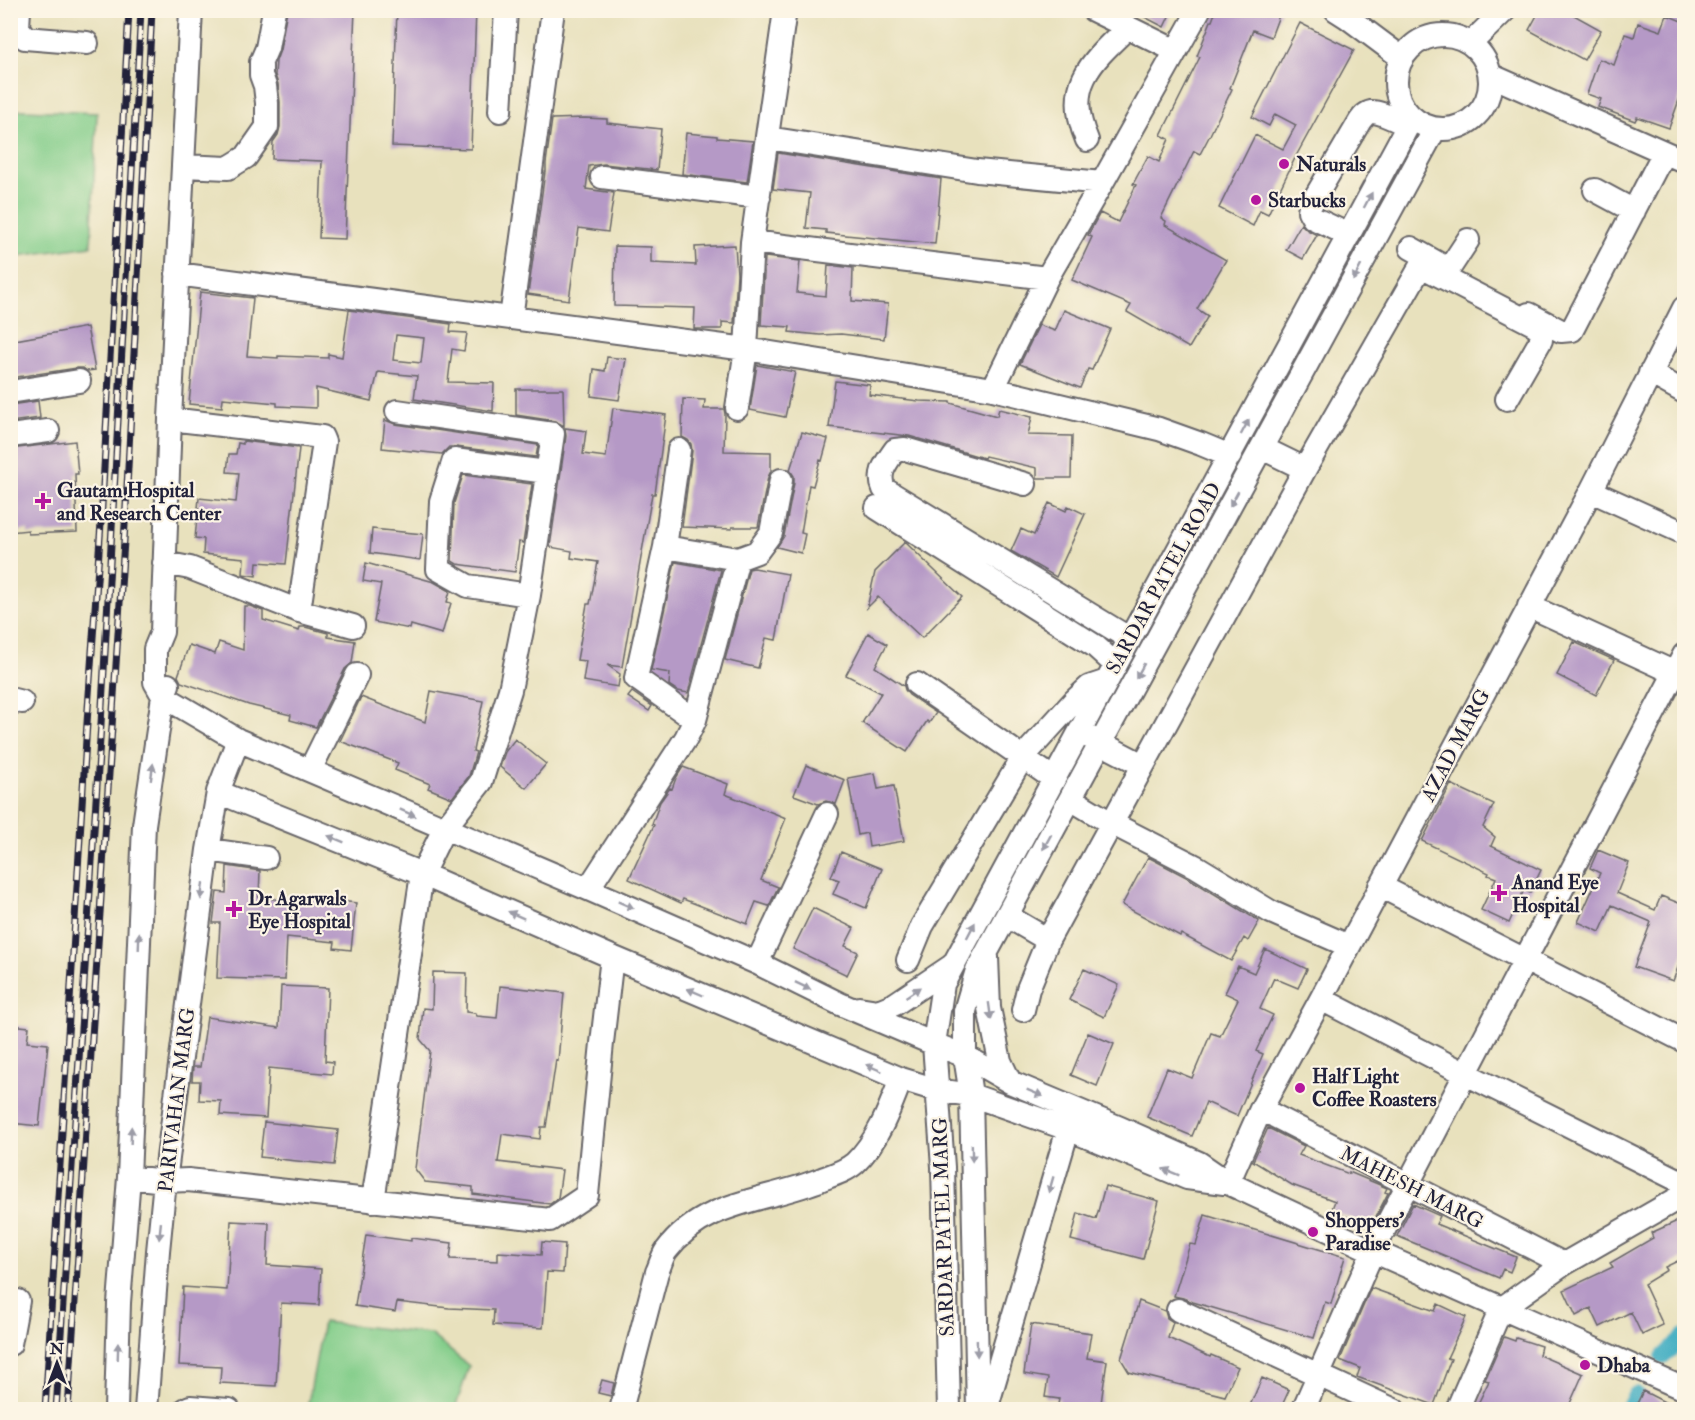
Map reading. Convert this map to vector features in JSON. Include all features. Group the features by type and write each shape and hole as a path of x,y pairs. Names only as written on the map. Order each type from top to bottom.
{"street":[{"path":"19,10 18,27 25,38 87,43"},
{"path":"191,10 170,418 162,633 156,649 155,682 163,696 238,740 588,889 757,963 840,1004 965,1056 1010,1082 1199,1163 1228,1184 1501,1309 1684,1389"},
{"path":"183,166 228,168 246,157 267,127 267,103 261,75 261,62 267,48 274,10"},
{"path":"500,111 506,10"},
{"path":"511,318 553,10"},
{"path":"737,408 746,349 752,242 785,10"},
{"path":"1093,10 1176,51"},
{"path":"993,388 1047,278 1199,10"},
{"path":"1336,10 1402,58"},
{"path":"1464,40 1483,10"},
{"path":"1464,40 1505,10"},
{"path":"1087,141 1080,125 1078,103 1082,79 1099,55 1128,27"},
{"path":"1349,235 1313,218 1309,211 1360,121 1371,112 1435,129 1454,128 1472,120 1485,106 1491,81 1484,57 1464,40 1441,34 1425,38 1412,46 1396,70 1395,83 1397,96 1410,122"},
{"path":"1491,81 1527,100 1684,172"},
{"path":"1491,81 1684,161"},
{"name":"SARDAR PATEL ROAD","path":"934,1044 944,984 1410,122"},
{"name":"SARDAR PATEL ROAD","path":"978,1410 971,1095 965,1056 965,1011 978,970 1435,129"},
{"path":"768,138 976,171 1102,183"},
{"path":"1416,257 1449,269 1561,331 1572,330 1660,160"},
{"path":"602,177 759,197"},
{"path":"1595,190 1634,211"},
{"path":"1382,226 1416,257 1540,330 1541,340 1507,399"},
{"path":"1449,269 1467,240"},
{"path":"752,242 1047,278"},
{"path":"1023,1010 1028,989 1048,940 1305,469 1416,257"},
{"path":"177,274 746,349 993,388 1160,429 1230,456"},
{"name":"AZAD MARG","path":"1228,1184 1260,1109 1321,999 1591,490 1684,308"},
{"path":"1650,373 1684,392"},
{"path":"10,392 79,381"},
{"path":"373,1201 422,874 444,829 482,782 510,690 529,595 553,434 397,411"},
{"path":"170,418 322,437 324,442 321,466 299,611"},
{"path":"10,436 48,431"},
{"path":"1025,484 905,448 895,450 881,470 880,482 884,489 1130,639"},
{"path":"1262,448 1305,469"},
{"path":"679,450 665,547 636,678 695,720"},
{"path":"529,595 468,586 438,569 441,501 454,460 547,472"},
{"path":"665,547 738,559 757,552 771,533 781,480"},
{"path":"1591,490 1684,533"},
{"path":"877,508 1095,646 1107,681 1120,708"},
{"path":"588,889 686,738 695,720 738,559"},
{"path":"164,562 190,568 299,611 353,626"},
{"path":"1303,1410 1373,1251 1682,668 1529,606"},
{"path":"310,770 357,675"},
{"path":"908,960 922,926 1023,757 1089,687 1107,681"},
{"path":"917,684 1054,778"},
{"name":"PARIVAHAN MARG","path":"116,1410 119,1303 129,1177 144,825 163,696"},
{"path":"1080,731 1143,765"},
{"name":"PARIVAHAN MARG","path":"146,1410 165,1181 208,850 218,792 238,740"},
{"path":"218,792 422,874 901,1079 937,1090 971,1095 1068,1129 1187,1178 1228,1184"},
{"path":"1071,799 1111,823 1197,867 1271,912 1349,946"},
{"path":"757,963 826,814"},
{"path":"208,850 266,858"},
{"path":"1380,886 1684,1041"},
{"path":"1007,916 1048,940"},
{"path":"987,953 989,1008 1000,1061 1010,1082"},
{"path":"129,1177 165,1181 188,1180 550,1220 587,1196 612,957"},
{"path":"840,1004 878,1011 895,1004 954,965"},
{"path":"1321,999 1684,1183"},
{"name":"SARDAR PATEL MARG","path":"934,1044 943,1167 949,1410"},
{"path":"621,1410 657,1272 665,1253 679,1237 699,1221 720,1209 810,1184 853,1165 874,1139 892,1104 901,1079"},
{"name":"MAHESH MARG","path":"1260,1109 1564,1264"},
{"path":"986,1410 1068,1129"},
{"path":"1457,1410 1501,1309 1564,1264 1684,1195"},
{"path":"10,1344 20,1301"},
{"path":"1178,1310 1394,1410"},
{"path":"185,1410 190,1407 229,1410"}],"green space":[{"path":"11,111 97,113 91,246 11,257"},
{"path":"323,1322 430,1334 469,1366 455,1409 307,1409"}],"building":[{"path":"287,10 355,10 345,239 319,238 322,161 272,159 273,142 280,127 280,102 275,75 276,61"},
{"path":"397,10 476,10 471,149 392,146"},
{"path":"1131,10 1172,10 1164,27"},
{"path":"1216,10 1281,10 1271,37 1253,30 1230,88 1232,89 1210,135 1200,154 1194,151 1161,218 1166,221 1165,225 1226,260 1197,309 1208,316 1189,348 1127,312 1131,305 1072,280 1092,237 1088,235 1100,213 1118,222 1136,185 1133,184 1148,156 1159,162 1169,139 1161,135 1200,57 1197,56"},
{"path":"1540,10 1565,10 1601,30 1584,60 1529,30"},
{"path":"1667,15 1684,22 1684,86 1669,128 1637,117 1635,121 1598,107 1601,99 1587,94 1599,59 1614,65 1625,34 1634,37 1638,23 1661,31"},
{"path":"1300,23 1354,50 1296,156 1268,214 1260,210 1253,226 1219,208 1255,135 1283,149 1296,125 1275,114 1269,126 1252,117"},
{"path":"552,119 607,119 607,123 661,129 657,170 604,164 589,166 586,189 614,193 608,232 579,228 569,300 528,294"},
{"path":"686,133 753,141 747,182 682,174"},
{"path":"778,153 941,179 935,244 826,233 826,230 806,228 810,193 773,189"},
{"path":"1301,224 1317,235 1303,259 1286,250"},
{"path":"735,245 737,274 734,323 722,322 722,329 694,329 695,308 614,306 615,246 651,247 651,263 696,265 695,247"},
{"path":"765,257 800,261 797,293 826,296 828,265 853,268 852,301 888,304 884,339 841,334 820,335 789,332 790,327 761,325"},
{"path":"200,292 253,298 247,356 328,358 328,354 342,357 349,310 451,324 450,332 467,333 464,351 452,349 448,382 494,383 493,411 414,399 417,376 378,372 371,401 316,388 316,408 277,406 277,403 223,398 222,407 189,404","holes":["396,335 424,338 421,363 393,360"]},
{"path":"1064,310 1110,329 1092,370 1088,369 1080,388 1020,364 1039,325 1055,331"},
{"path":"87,327 95,370 87,371 77,368 10,378 10,341"},
{"path":"607,357 626,359 619,400 591,396 594,369 605,371"},
{"path":"757,365 795,372 785,417 750,410"},
{"path":"835,381 870,385 869,395 950,402 997,416 999,409 1032,417 1028,435 1072,436 1071,478 1037,478 1037,468 985,456 984,458 909,436 829,427"},
{"path":"516,389 563,389 564,426 555,421 516,415"},
{"path":"683,399 705,400 704,409 724,409 724,451 771,452 771,471 758,527 732,527 732,529 682,527 692,451 691,444 682,437"},
{"path":"38,401 40,418 10,422 10,405"},
{"path":"613,408 666,415 655,494 652,494 622,667 607,665 620,674 618,687 583,681 586,661 577,660 587,604 590,604 598,562 571,558 572,551 550,547 566,436 565,428 586,431 583,454 606,457"},
{"path":"385,420 395,424 538,445 536,457 456,447 449,447 442,454 382,448"},
{"path":"802,432 828,439 813,486 809,485 801,533 805,534 801,553 777,547 784,536 794,483 794,476 790,470"},
{"path":"75,441 78,474 75,474 77,532 28,534 28,530 10,532 10,449"},
{"path":"243,441 299,448 286,564 257,562 256,576 243,574 244,558 203,554 204,539 195,538 199,498 236,502 239,473 227,472 229,454 236,454 238,443 243,444"},
{"path":"463,475 532,484 523,543 519,542 515,572 457,564 452,561 454,503"},
{"path":"1049,503 1066,511 1068,506 1085,514 1056,577 1011,551 1021,529 1034,535"},
{"path":"372,529 423,534 420,560 370,553"},
{"path":"905,542 962,597 922,638 878,597 867,608 875,572"},
{"path":"675,562 721,570 688,693 678,691 669,685 670,673 651,670"},
{"path":"366,563 434,582 450,591 447,602 451,603 442,634 411,625 410,629 374,622 381,584 363,581"},
{"path":"749,569 788,574 776,640 766,638 758,668 725,660"},
{"path":"244,606 263,611 263,620 299,631 300,627 305,627 328,633 328,637 355,641 352,663 345,669 316,727 290,720 291,715 249,705 181,682 178,676 189,645 215,654 219,642 243,650"},
{"path":"868,633 887,644 875,667 904,686 909,695 936,713 929,723 927,721 907,752 862,723 881,693 846,675"},
{"path":"1574,642 1614,660 1596,695 1557,675"},
{"path":"431,691 483,701 473,751 476,752 469,776 452,798 428,788 430,784 395,770 398,763 340,741 361,697 425,722"},
{"path":"632,692 652,706 649,711 628,697"},
{"path":"515,739 546,764 526,788 500,767 505,752"},
{"path":"806,765 845,780 836,804 826,801 818,804 794,795"},
{"path":"683,767 728,784 725,794 786,818 761,880 778,887 769,906 756,902 747,924 683,899 681,903 629,879 654,825 652,824 660,802 670,788 672,789"},
{"path":"875,773 878,789 894,786 904,841 869,847 867,833 858,835 848,778"},
{"path":"1451,784 1494,804 1483,827 1495,837 1491,846 1541,870 1530,893 1524,890 1509,923 1481,910 1496,878 1422,841"},
{"path":"1598,850 1629,863 1617,893 1655,910 1661,896 1684,905 1684,951 1673,981 1634,967 1651,922 1612,905 1600,932 1578,922 1600,873 1590,868"},
{"path":"841,852 882,869 866,908 833,894 839,880 831,877"},
{"path":"1148,857 1190,879 1259,921 1248,941 1244,938 1231,961 1122,905"},
{"path":"227,866 260,871 259,897 298,902 299,896 356,903 351,950 334,948 335,942 287,937 285,980 217,978 220,923 213,923 217,892 226,893"},
{"path":"813,908 854,928 845,946 858,952 847,975 793,949"},
{"path":"1265,949 1307,969 1298,988 1274,978 1260,1009 1273,1015 1256,1051 1263,1054 1237,1116 1206,1102 1192,1136 1147,1117 1167,1068 1192,1078 1211,1033 1220,1036 1238,999 1225,993 1238,966 1254,973"},
{"path":"1084,969 1119,985 1104,1017 1069,1000"},
{"path":"433,972 467,973 466,1012 475,1013 477,1016 497,1018 500,986 564,993 558,1061 556,1060 546,1127 541,1127 540,1139 502,1134 498,1162 562,1170 558,1198 550,1204 473,1194 473,1187 425,1182 415,1169 430,1051 420,1039 423,1008 432,1009"},
{"path":"281,986 328,988 325,1061 333,1062 332,1074 269,1068 266,1118 220,1115 221,1101 199,1100 200,1081 192,1081 193,1067 200,1067 207,1017 279,1028"},
{"path":"10,1025 29,1027 27,1042 48,1044 39,1126 10,1123"},
{"path":"1088,1033 1114,1044 1097,1086 1071,1075"},
{"path":"264,1122 338,1130 334,1165 260,1157"},
{"path":"1268,1128 1304,1146 1299,1155 1387,1188 1385,1192 1388,1193 1371,1226 1331,1211 1335,1201 1292,1185 1253,1161"},
{"path":"1105,1186 1159,1201 1143,1259 1071,1240 1078,1213 1096,1219"},
{"path":"1413,1204 1440,1216 1436,1224 1516,1257 1510,1272 1503,1269 1499,1278 1397,1236"},
{"path":"1205,1215 1345,1257 1331,1304 1325,1302 1314,1338 1174,1296 1190,1244 1196,1245"},
{"path":"1684,1218 1684,1258 1665,1267 1667,1270 1644,1284 1663,1325 1642,1335 1631,1312 1600,1327 1591,1308 1576,1316 1564,1290 1613,1267 1610,1263 1653,1238 1651,1233"},
{"path":"231,1221 269,1223 267,1265 321,1269 319,1305 281,1303 276,1386 220,1383 221,1367 179,1365 183,1287 227,1290"},
{"path":"366,1235 411,1241 411,1238 452,1243 450,1259 498,1261 498,1252 541,1255 542,1242 565,1244 563,1273 547,1272 543,1328 493,1325 494,1310 397,1302 395,1312 355,1306"},
{"path":"1371,1288 1435,1311 1438,1304 1466,1317 1447,1358 1451,1359 1434,1405 1357,1377 1360,1368 1340,1360"},
{"path":"1139,1301 1165,1311 1167,1318 1173,1322 1168,1338 1238,1367 1225,1396 1129,1372 1121,1359"},
{"path":"1031,1324 1091,1333 1087,1358 1107,1361 1100,1410 1057,1410 1059,1399 1045,1397 1048,1378 1024,1374"},
{"path":"1504,1337 1515,1341 1516,1338 1541,1346 1539,1355 1583,1374 1567,1410 1475,1410 1489,1381 1485,1380"},
{"path":"1262,1378 1289,1390 1280,1410 1248,1410"},
{"path":"602,1380 614,1383 611,1396 598,1393"},
{"path":"1643,1391 1680,1410 1634,1410"}],"waterway":[{"path":"1663,1357 1684,1336"},
{"path":"1627,1410 1636,1394"}],"railway":[{"path":"45,1410 101,523 129,10"},
{"path":"56,1410 101,724 141,10"},
{"path":"68,1410 125,525 152,10"}],"place":[{"name":"Naturals","path":"1284,164"},
{"name":"Starbucks","path":"1256,200"},
{"name":"Gautam Hospital and Research Center","path":"43,501"},
{"name":"Anand Eye Hospital","path":"1499,893"},
{"name":"Dr Agarwals Eye Hospital","path":"234,909"},
{"name":"Half Light Coffee Roasters","path":"1300,1088"},
{"name":"Shoppers' Paradise","path":"1313,1232"},
{"name":"Dhaba","path":"1585,1365"}]}
